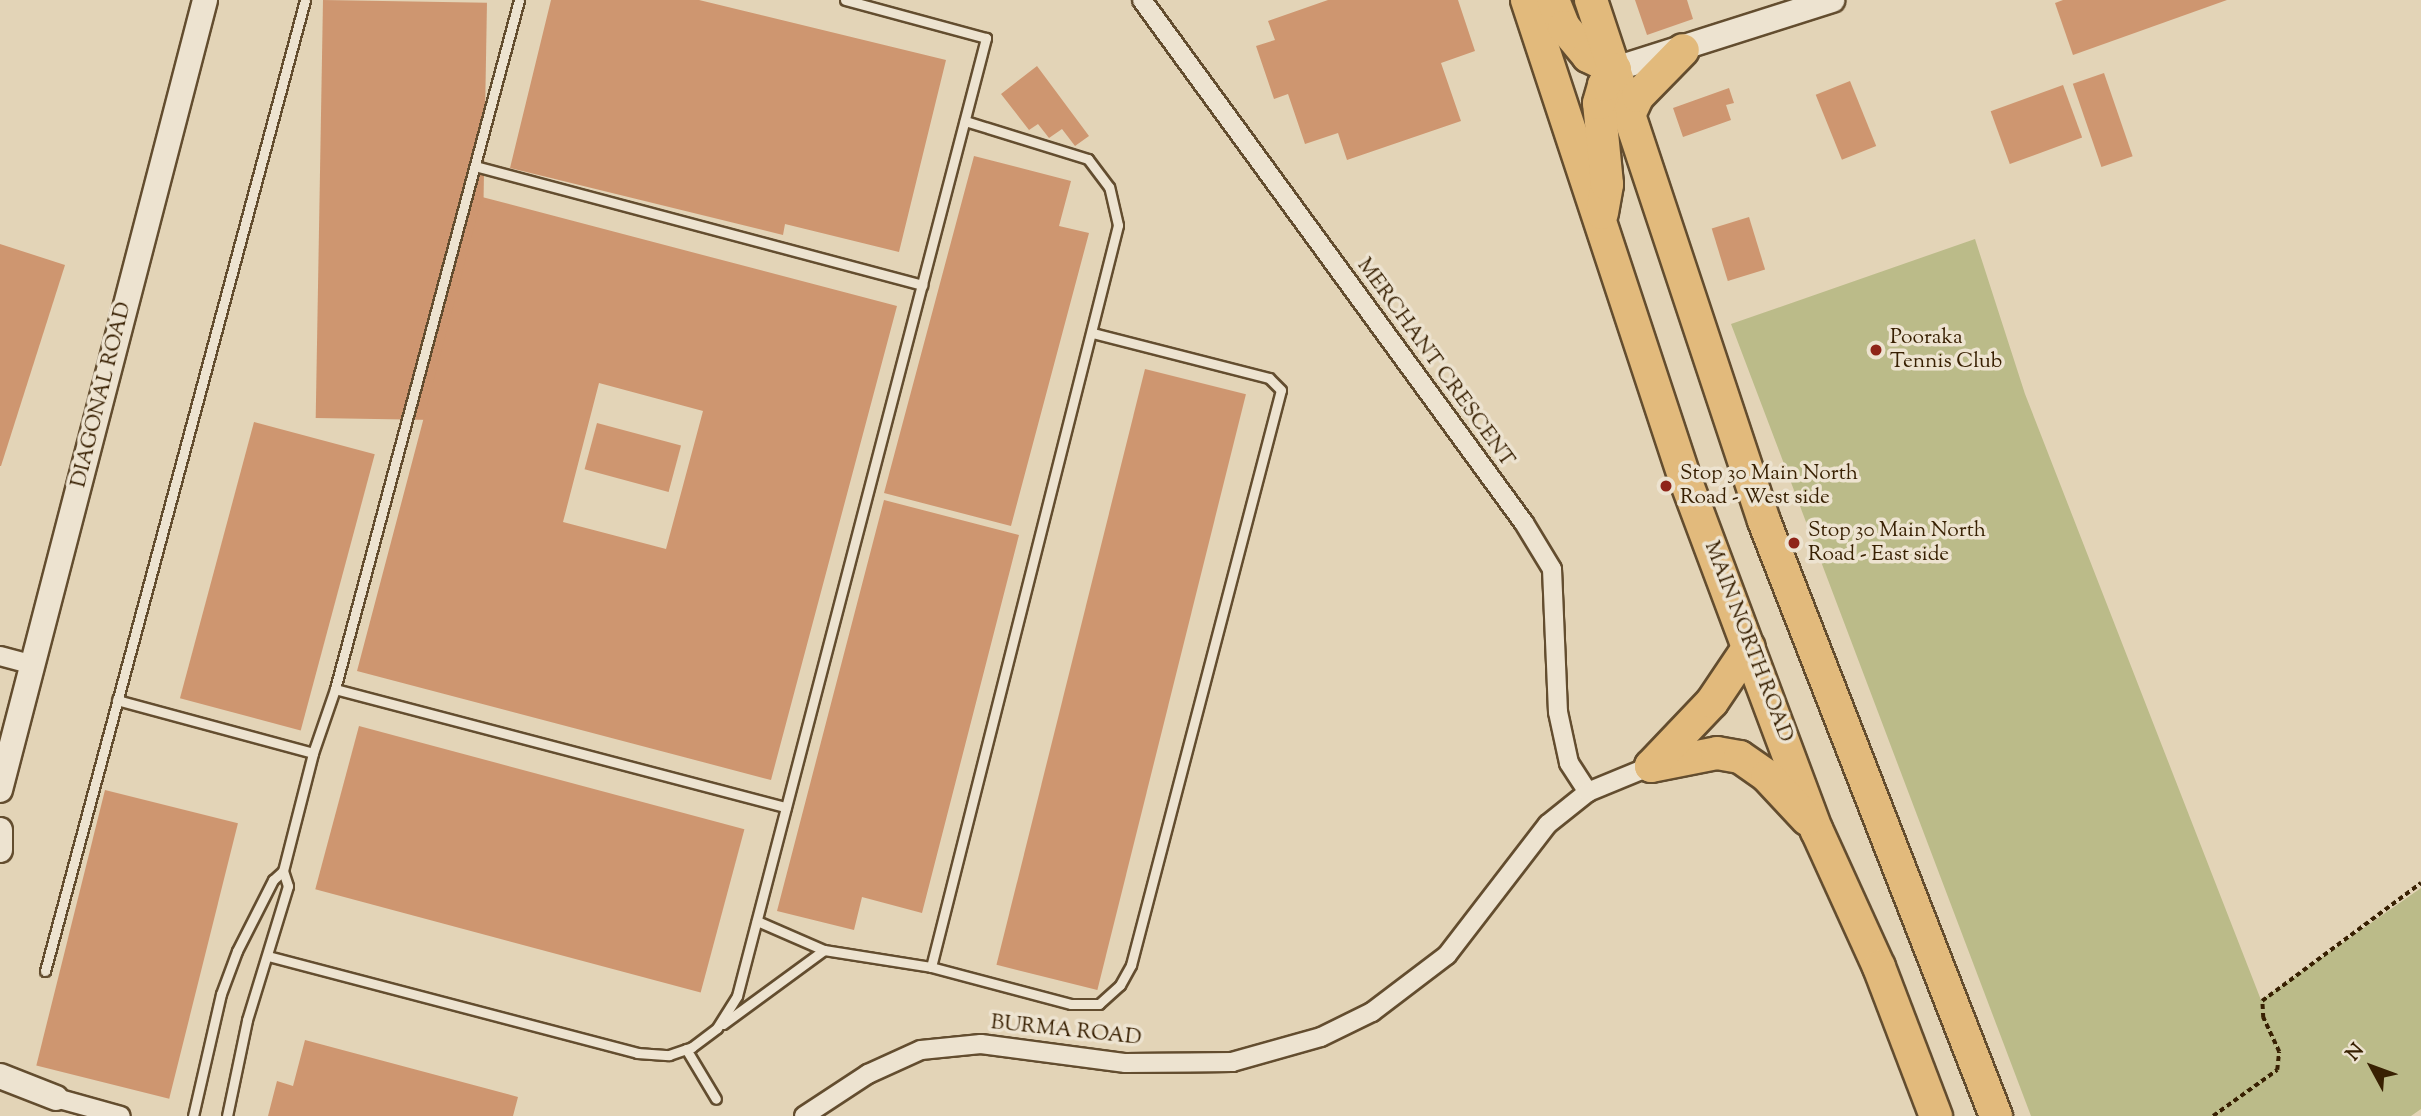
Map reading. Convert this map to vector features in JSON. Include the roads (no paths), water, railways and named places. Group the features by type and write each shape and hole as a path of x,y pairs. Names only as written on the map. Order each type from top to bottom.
{"highway":[{"name":"MAIN NORTH ROAD","path":"1527,0 1684,477 1817,831 1879,967 1936,1116"},
{"path":"1553,0 1576,43 1597,64 1615,69"},
{"path":"1591,0 1764,521 1996,1116"},
{"path":"1629,115 1639,96 1683,50"},
{"path":"1599,224 1607,184 1599,103 1604,85 1615,69"},
{"path":"1651,766 1712,702 1749,647"},
{"path":"1651,766 1717,752 1740,757 1767,776 1817,831"}],"street":[{"name":"DIAGONAL ROAD","path":"0,790 205,0"},
{"name":"MERCHANT CRESCENT","path":"1142,0 1516,512 1552,569 1558,712 1569,762 1588,792"},
{"path":"1615,69 1683,50 1832,0"},
{"path":"0,656 33,665"},
{"name":"BURMA ROAD","path":"804,1116 868,1074 921,1050 981,1044 1126,1063 1232,1062 1321,1037 1371,1012 1447,955 1548,824 1588,792 1651,766"},
{"path":"0,830 0,850"},
{"path":"0,1076 56,1098 121,1116"},
{"path":"0,1095 56,1098"}],"lane":[{"path":"45,971 304,0"},
{"path":"227,1116 247,1020 288,886 283,871 313,753 335,689 519,0"},
{"path":"717,1028 737,996 986,38 845,0"},
{"path":"931,967 1118,225 1109,187 1088,159 965,121"},
{"path":"475,166 922,285"},
{"path":"757,920 824,950 931,967 1071,1004 1099,1004 1121,985 1131,965 1281,390 1269,378 1092,333"},
{"path":"335,689 786,807"},
{"path":"117,700 313,753"},
{"path":"193,1116 221,994 249,927 273,880 283,871"},
{"path":"268,956 636,1054 669,1055 685,1049 717,1028 824,950"},
{"path":"685,1049 716,1099"}],"place":[{"name":"Pooraka Tennis Club","path":"1876,350"},
{"name":"Stop 30 Main North Road - West side","path":"1666,486"},
{"name":"Stop 30 Main North Road - East side","path":"1794,543"}]}
